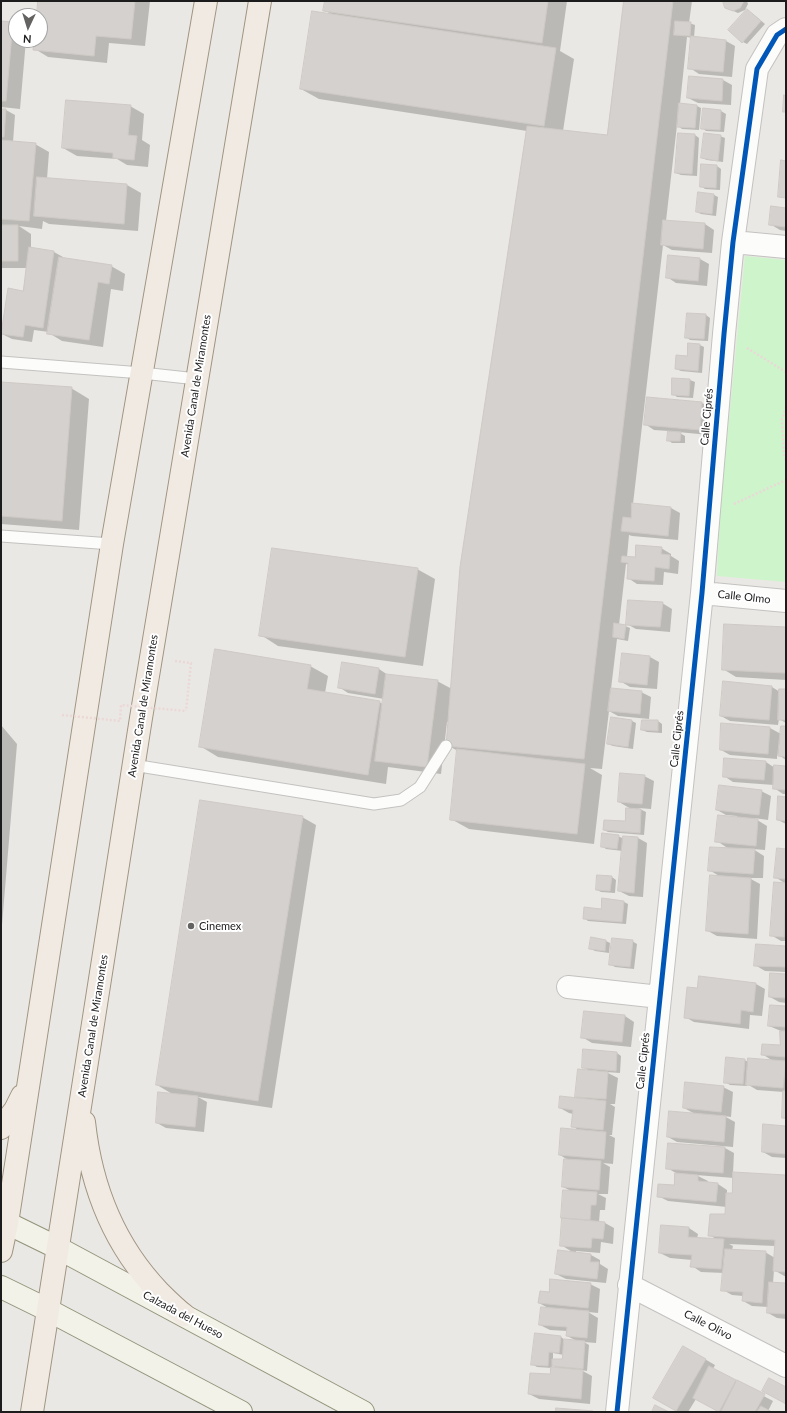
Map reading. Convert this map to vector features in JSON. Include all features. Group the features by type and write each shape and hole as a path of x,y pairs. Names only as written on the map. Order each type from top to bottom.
{"main road":[{"path":"1,1251 4,1222 29,1080 112,544 206,1"},
{"name":"Avenida Canal de Miramontes","path":"32,1412 134,765 260,1"},
{"path":"87,1064 84,1093 84,1123 95,1181 105,1209 120,1239 138,1267 159,1292 184,1315"},
{"path":"1,1128 15,1110 29,1080"},
{"name":"Calzada del Hueso","path":"4,1222 58,1248 363,1412"},
{"path":"1,1287 48,1310 241,1412"}],"street":[{"name":"Calle Ciprés","path":"617,1412 702,593 733,242 757,69 777,35 786,29"},
{"path":"733,242 786,247"},
{"name":"Calle Olmo","path":"702,593 786,601"},
{"path":"568,987 660,997"},
{"name":"Calle Olivo","path":"629,1285 786,1366"}],"lane":[{"path":"1,362 198,379"},
{"path":"1,536 112,544"},
{"path":"134,765 374,804 401,800 420,787 446,746"}],"path":[{"path":"724,334 786,372"},
{"path":"786,407 782,419 784,455 786,461"},
{"path":"709,515 786,480"},
{"path":"62,715 120,721 121,705 186,711 191,663"}],"green space":[{"path":"745,256 786,260 786,582 717,576 720,513"}],"building":[{"path":"38,1 135,1 131,39 96,36 94,56 33,50 33,48 48,48 48,8 38,8"},
{"path":"325,1 548,1 542,43 323,11"},
{"path":"624,1 673,1 584,759 446,746 460,567 527,126 607,135"},
{"path":"723,1 744,1 740,8 733,11 725,8"},
{"path":"747,9 761,21 742,43 728,30"},
{"path":"312,11 556,48 544,126 300,89"},
{"path":"1,21 8,22 8,48 11,48 6,101 1,101"},
{"path":"675,21 691,22 690,36 674,35"},
{"path":"691,36 726,40 723,72 688,69"},
{"path":"689,76 723,79 722,101 687,98"},
{"path":"784,95 786,96 786,112 783,112"},
{"path":"66,100 131,105 128,135 137,136 134,160 113,158 113,153 62,148"},
{"path":"679,103 697,105 695,128 677,127"},
{"path":"703,108 721,110 720,130 701,129"},
{"path":"1,109 6,109 4,137 1,137"},
{"path":"678,133 695,134 692,174 675,173"},
{"path":"704,133 721,135 718,161 701,158"},
{"path":"1,140 36,143 29,221 1,219"},
{"path":"781,160 786,161 786,198 778,197"},
{"path":"701,164 717,165 716,188 700,187"},
{"path":"37,177 127,184 124,224 34,216"},
{"path":"698,192 714,194 712,214 696,212"},
{"path":"771,206 786,208 786,227 769,225"},
{"path":"663,220 705,223 703,249 661,245"},
{"path":"1,225 18,225 18,261 1,261"},
{"path":"29,247 54,251 43,328 25,325 23,337 1,334 8,288 23,291"},
{"path":"668,255 700,258 698,281 666,278"},
{"path":"59,257 112,265 109,284 98,282 89,340 47,334"},
{"path":"687,313 706,314 704,339 685,338"},
{"path":"688,343 700,344 698,371 675,369 676,355 687,356"},
{"path":"672,378 690,379 689,396 672,395"},
{"path":"1,382 72,387 62,521 1,516"},
{"path":"647,397 702,402 700,430 644,425"},
{"path":"668,431 681,432 680,441 667,441"},
{"path":"632,503 671,507 668,536 621,531 623,517 631,518"},
{"path":"636,545 662,547 661,554 670,555 669,569 655,567 654,581 627,579 628,563 621,562 622,556 635,557"},
{"path":"272,548 418,568 405,657 259,636"},
{"path":"628,600 663,602 660,627 626,625"},
{"path":"614,623 626,625 624,639 613,637"},
{"path":"724,624 786,627 786,673 722,670"},
{"path":"215,649 311,665 307,689 380,701 368,775 199,747"},
{"path":"622,653 650,656 647,685 619,682"},
{"path":"342,662 379,668 375,694 338,688"},
{"path":"386,674 438,680 427,767 375,761"},
{"path":"723,681 772,686 769,720 720,716"},
{"path":"611,688 642,691 640,714 608,711"},
{"path":"779,689 786,689 786,720 778,720"},
{"path":"611,717 632,720 628,747 607,744"},
{"path":"642,720 658,720 658,731 641,730"},
{"path":"721,723 770,727 768,754 720,750"},
{"path":"781,726 786,726 786,757 778,756"},
{"path":"457,749 585,764 577,834 450,820"},
{"path":"724,758 766,761 764,780 723,777"},
{"path":"774,765 786,766 786,790 773,789"},
{"path":"620,773 645,775 642,804 618,802"},
{"path":"719,785 762,790 759,815 716,810"},
{"path":"778,796 786,797 786,821 777,820"},
{"path":"200,800 303,816 258,1101 156,1085"},
{"path":"626,808 641,809 640,833 603,830 604,820 625,821"},
{"path":"718,815 758,819 756,846 715,842"},
{"path":"602,833 619,835 617,849 601,847"},
{"path":"623,836 638,837 634,893 618,891"},
{"path":"710,847 755,849 753,874 708,871"},
{"path":"777,848 786,849 786,879 774,878"},
{"path":"597,875 612,876 610,891 596,890"},
{"path":"710,875 751,878 748,934 706,931"},
{"path":"774,882 786,883 784,937 770,936"},
{"path":"602,898 624,901 622,922 583,919 584,907 601,909"},
{"path":"591,937 606,940 605,951 589,949"},
{"path":"612,938 633,940 630,967 609,965"},
{"path":"756,944 786,946 786,967 754,966"},
{"path":"770,973 786,974 786,998 769,997"},
{"path":"699,976 756,983 753,1012 741,1010 740,1024 684,1018 687,987 697,988"},
{"path":"770,1005 786,1006 786,1027 768,1026"},
{"path":"584,1011 625,1015 622,1042 581,1038"},
{"path":"780,1031 786,1031 786,1057 761,1055 762,1044 780,1045"},
{"path":"583,1049 617,1052 616,1071 582,1068"},
{"path":"726,1057 745,1059 743,1084 724,1083"},
{"path":"748,1058 786,1061 783,1088 746,1085"},
{"path":"578,1069 608,1072 606,1099 575,1097"},
{"path":"685,1082 724,1086 721,1112 683,1108"},
{"path":"783,1091 786,1091 786,1118 782,1118"},
{"path":"158,1092 198,1096 195,1127 156,1123"},
{"path":"560,1096 606,1101 603,1130 571,1127 573,1110 559,1108"},
{"path":"669,1111 726,1116 724,1142 667,1137"},
{"path":"763,1124 786,1126 786,1154 762,1152"},
{"path":"561,1128 606,1132 604,1159 559,1155"},
{"path":"668,1143 725,1147 723,1173 666,1169"},
{"path":"564,1159 601,1161 599,1190 562,1187"},
{"path":"733,1172 786,1175 786,1272 773,1271 775,1240 708,1236 710,1214 725,1214 726,1193 732,1193"},
{"path":"675,1173 698,1175 698,1181 718,1183 716,1202 657,1197 658,1184 674,1185"},
{"path":"563,1190 597,1192 596,1205 591,1205 590,1220 561,1218"},
{"path":"562,1218 605,1222 603,1239 592,1238 591,1248 560,1246"},
{"path":"661,1225 689,1227 688,1237 724,1239 721,1269 690,1267 692,1255 659,1253"},
{"path":"725,1249 766,1251 762,1303 742,1301 743,1292 721,1291"},
{"path":"558,1250 591,1254 590,1262 599,1262 597,1279 555,1274"},
{"path":"550,1279 591,1283 588,1308 538,1303 540,1291 549,1292"},
{"path":"769,1282 786,1283 786,1314 767,1313"},
{"path":"541,1307 589,1311 587,1338 566,1336 567,1327 539,1325"},
{"path":"535,1333 561,1336 559,1353 549,1352 548,1366 531,1365"},
{"path":"564,1339 585,1341 583,1369 552,1366 552,1359 562,1359"},
{"path":"683,1346 706,1359 676,1411 653,1398"},
{"path":"709,1366 736,1380 719,1412 693,1398"},
{"path":"551,1367 583,1370 581,1399 528,1394 530,1373 550,1374"},
{"path":"769,1378 786,1387 786,1404 762,1391"},
{"path":"737,1380 765,1394 755,1412 721,1412"},
{"path":"655,1405 669,1412 652,1412"},
{"path":"761,1406 772,1412 757,1412"},
{"path":"556,1408 593,1411 593,1412 556,1412"}],"cycle path":[{"path":"617,1412 702,593 733,242 757,69 777,35 786,29"}],"place":[{"name":"Cinemex","path":"191,926"}]}
